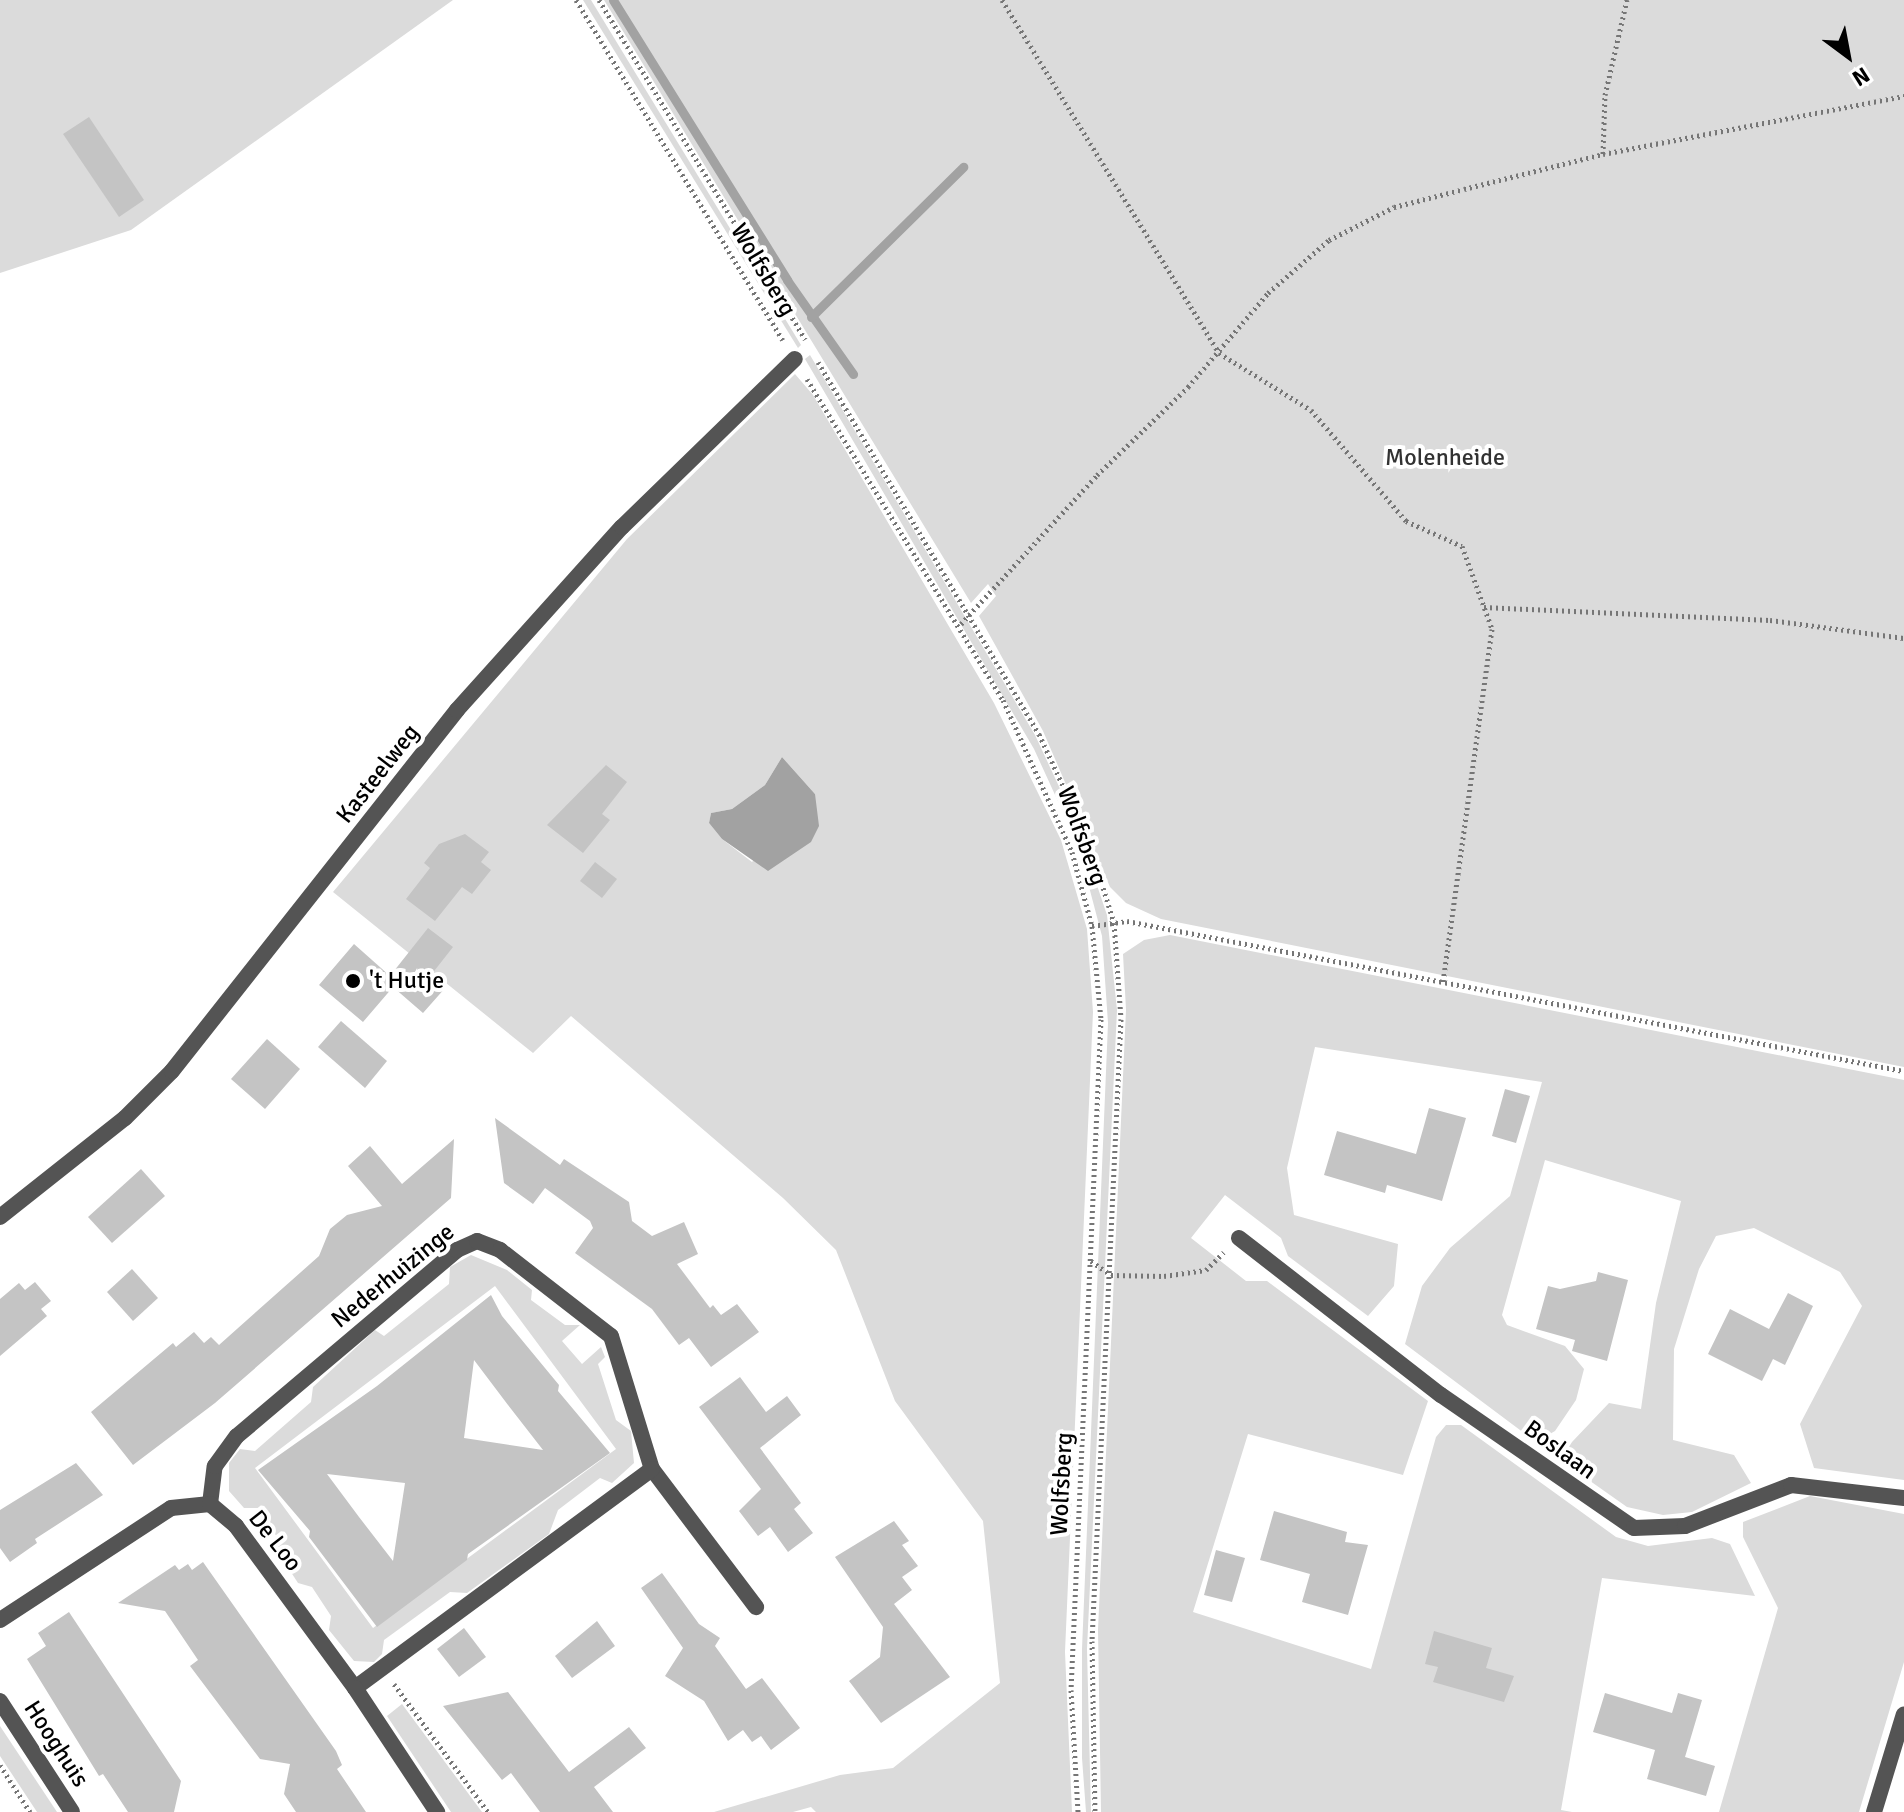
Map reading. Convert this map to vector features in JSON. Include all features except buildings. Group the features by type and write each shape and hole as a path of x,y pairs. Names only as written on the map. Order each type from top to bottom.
{"street":[{"name":"Kasteelweg","path":"0,1217 125,1118 172,1071 457,710 622,527 795,359"},
{"name":"Boslaan","path":"1239,1238 1441,1395 1634,1528 1685,1526 1791,1485 1904,1498"},
{"name":"Nederhuizinge","path":"210,1504 215,1466 237,1436 457,1250 477,1241 500,1250 611,1336 652,1469 756,1607"},
{"path":"355,1688 652,1469"},
{"path":"0,1620 171,1508 210,1504"},
{"name":"De Loo","path":"210,1504 236,1526 355,1688 437,1812"},
{"name":"Hooghuis","path":"0,1701 72,1812"},
{"path":"1874,1812 1904,1714"}],"path":[{"name":"Wolfsberg","path":"576,0 961,624 1048,792 1084,889 1092,926 1101,1019 1071,1690 1078,1812"},
{"name":"Wolfsberg","path":"599,0 971,612 1039,734 1089,842 1114,923 1121,1019 1092,1641 1095,1812"},
{"path":"1002,0 1219,353 1311,410 1406,521 1462,546 1492,629 1443,983"},
{"path":"1603,154 1605,95 1627,0"},
{"path":"961,624 1219,353 1268,293 1329,240 1394,207 1603,154 1904,96"},
{"path":"1484,607 1770,620 1904,638"},
{"path":"1092,926 1127,921 1904,1071"},
{"path":"1090,1260 1111,1275 1206,1270 1239,1238"},
{"path":"383,1668 488,1812"},
{"path":"0,1765 30,1812"}],"green space":[{"path":"0,0 453,0 131,230 0,273"},
{"path":"583,0 591,0 801,345 798,348"},
{"name":"Molenheide","path":"604,0 1904,0 1904,1067 1161,919 1126,903 1110,887 1043,731 979,616 996,596 988,584 971,603"},
{"path":"810,355 1035,735 1076,823 1107,915 1117,1010 1087,1649 1091,1812 1086,1812 1082,1758 1082,1649 1108,1023 1102,936 1078,845 1034,749 805,359"},
{"path":"795,374 813,395 994,703 1061,840 1087,929 1093,1012 1065,1652 1072,1812 816,1812 811,1807 793,1812 714,1812 840,1775 893,1768 1000,1683 983,1521 895,1401 836,1250 783,1198 571,1016 533,1053 333,892 627,539","holes":["782,757 815,794 752,862 722,839 709,823 711,813 732,809 765,785"]},
{"path":"1170,935 1904,1080 1904,1480 1814,1468 1800,1424 1862,1306 1840,1272 1754,1228 1716,1236 1699,1269 1674,1349 1673,1440 1734,1455 1751,1483 1692,1512 1663,1515 1627,1507 1566,1464 1565,1453 1572,1442 1609,1403 1641,1409 1656,1303 1681,1201 1545,1160 1502,1315 1507,1325 1565,1346 1584,1369 1576,1400 1555,1431 1536,1442 1405,1344 1422,1286 1450,1248 1510,1196 1542,1082 1315,1047 1287,1168 1294,1215 1398,1244 1394,1286 1368,1316 1288,1256 1281,1238 1225,1195 1191,1238 1246,1281 1267,1281 1428,1401 1403,1475 1248,1434 1193,1612 1371,1669 1436,1437 1446,1425 1461,1425 1616,1537 1648,1546 1712,1538 1730,1544 1755,1596 1602,1578 1561,1810 1572,1812 1101,1812 1098,1630 1126,1010 1123,954 1144,940"},
{"path":"471,1255 507,1270 532,1290 531,1300 565,1325 580,1325 562,1341 582,1364 601,1347 605,1357 598,1364 616,1420 631,1431 634,1463 612,1483 600,1478 558,1510 549,1534 467,1593 450,1592 384,1640 382,1654 374,1662 354,1661 329,1630 331,1616 312,1587 298,1583 274,1546 277,1537 258,1508 244,1508 229,1491 229,1463 240,1449 255,1451 311,1402 313,1387 375,1330 384,1336 449,1284 450,1267","holes":["495,1286 616,1449 373,1628 255,1468"]},
{"path":"1810,1496 1904,1514 1904,1662 1859,1812 1719,1812 1778,1608 1743,1537 1743,1522"},
{"path":"402,1704 482,1812 451,1812 387,1716"},
{"path":"0,1726 57,1812 37,1812 0,1756"}],"shaded area":[{"path":"782,757 815,794 819,826 811,842 768,871 722,839 709,823 711,813 732,809 765,785"}],"waterway":[{"path":"613,0 787,280 853,374"},
{"path":"811,317 963,167"}],"place":[{"name":"'t Hutje","path":"353,981"}]}
